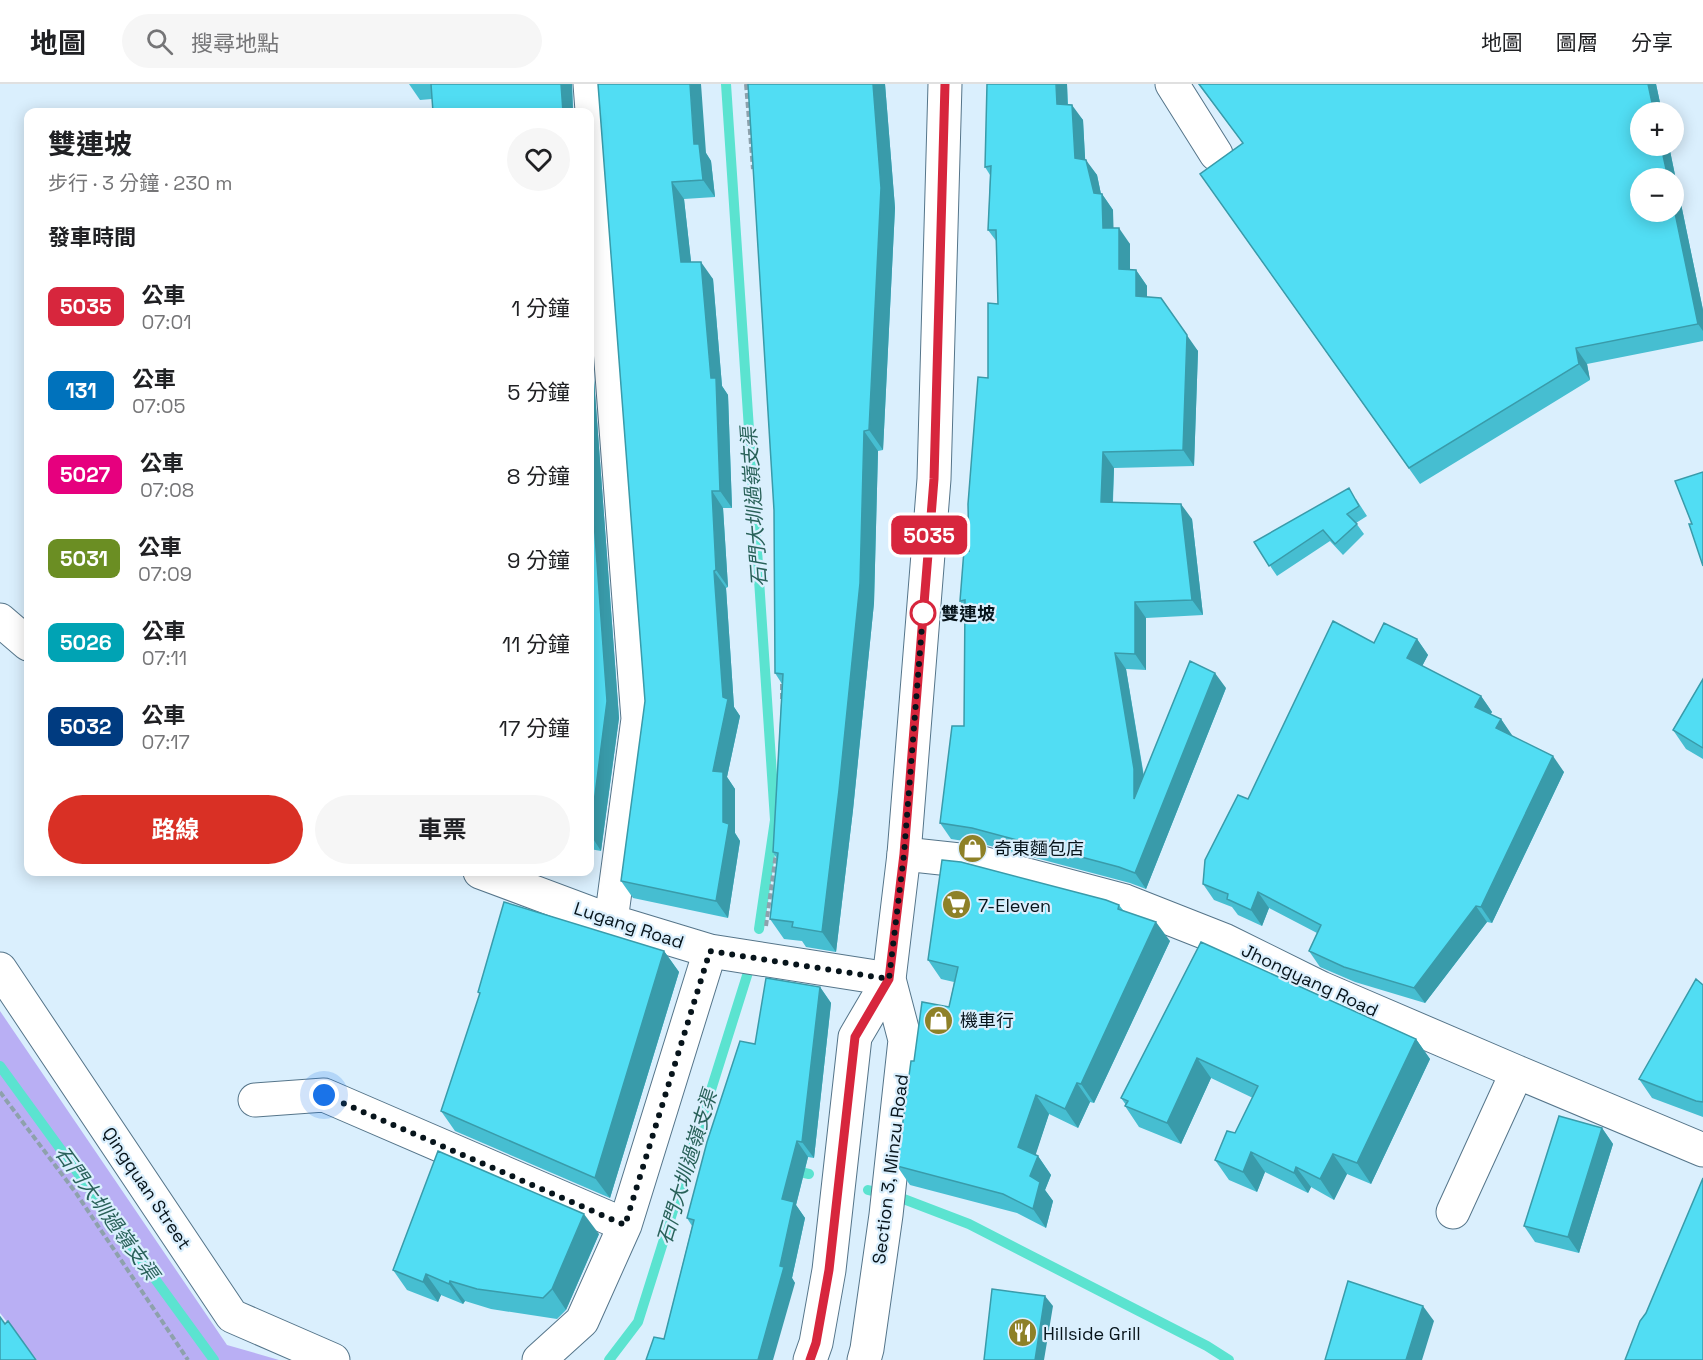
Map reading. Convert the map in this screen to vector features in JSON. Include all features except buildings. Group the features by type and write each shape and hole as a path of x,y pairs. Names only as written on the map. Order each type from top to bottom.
{"street":[{"path":"590,84 592,108"},
{"name":"Section 3, Minzu Road","path":"864,1360 886,1215 905,1040 889,979 904,854 934,479 945,84"},
{"path":"1172,84 1216,154"},
{"path":"594,137 638,719 611,921"},
{"path":"0,620 24,641"},
{"name":"Jhongyang Road","path":"904,854 978,862 1125,902 1224,940 1321,988 1703,1150"},
{"name":"Lugang Road","path":"491,876 611,921 710,951 889,979"},
{"path":"539,1360 582,1321 625,1225 710,951"},
{"name":"Qingquan Street","path":"0,969 232,1316 333,1360"},
{"name":"Section 3, Minzu Road","path":"810,1360 816,1343 829,1270 855,1037 889,979"},
{"path":"1453,1212 1516,1072"},
{"path":"255,1100 324,1095 625,1225"}],"path":[{"path":"746,84 754,177"},
{"path":"782,678 782,701"},
{"path":"762,959 776,849"},
{"path":"0,1092 76,1193 188,1360"}],"shaded area":[{"path":"0,1011 227,1345 279,1360 37,1360 0,1313"}],"waterway":[{"name":"石門大圳過嶺支渠","path":"726,84 775,820 759,929"},
{"name":"石門大圳過嶺支渠","path":"609,1360 638,1322 750,966"},
{"name":"石門大圳過嶺支渠","path":"0,1066 214,1360"},
{"path":"791,1170 809,1174"},
{"path":"868,1190 901,1198 969,1224 1207,1346 1229,1360"}],"bus line":[{"name":"5035","path":"810,1360 816,1343 829,1270 855,1037 889,979 904,854 934,479 945,84"}],"place":[{"name":"雙連坡","path":"923,613"},
{"name":"奇東麵包店","path":"973,848"},
{"name":"7-Eleven","path":"957,905"},
{"name":"機車行","path":"939,1020"},
{"name":"Hillside Grill","path":"1022,1333"}],"route":[{"path":"324,1095 625,1225 710,951 889,979 904,854 923,613"}]}
